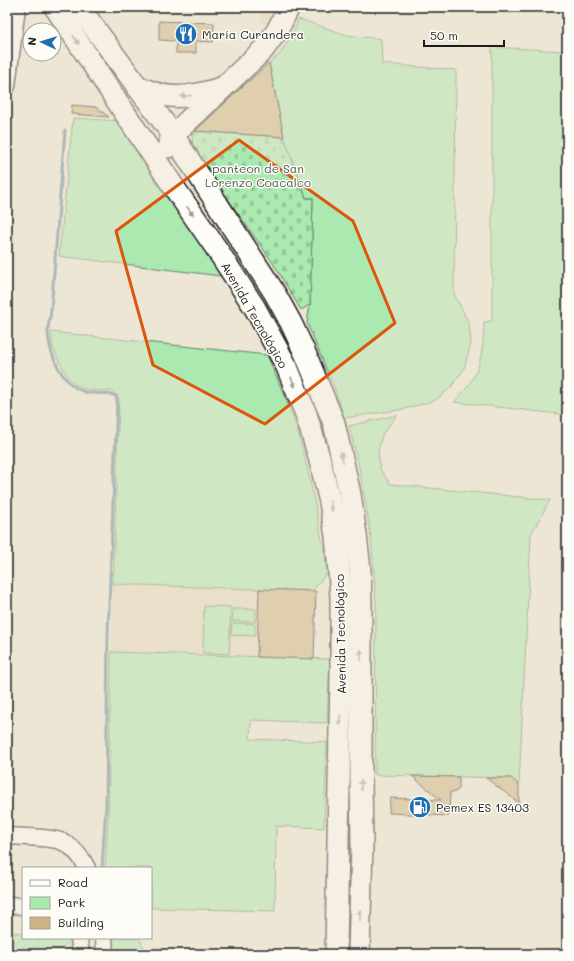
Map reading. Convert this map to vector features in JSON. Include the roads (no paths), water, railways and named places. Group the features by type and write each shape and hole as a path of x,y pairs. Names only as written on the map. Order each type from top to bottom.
{"main road":[{"name":"Avenida Tecnológico","path":"55,7 255,308 286,367 306,414 319,457 330,502 336,536 341,597 336,954"},
{"name":"Avenida Tecnológico","path":"79,7 173,135 274,292 306,354 334,423 350,494 360,570 362,604 362,844 359,954"},
{"path":"173,186 167,158 168,144 173,135 264,50 277,31 288,7"},
{"path":"137,87 172,96 198,94 224,87"},
{"path":"122,109 143,125 154,130 173,135"}],"street":[{"path":"7,86 17,7"},
{"path":"7,836 53,839 64,842 74,849 82,858 86,867"},
{"path":"7,905 22,906"},
{"path":"79,939 81,954"},
{"path":"104,939 105,954"}],"waterway":[{"path":"65,130 51,311 48,329 49,341 58,368 70,383 85,392 104,393 116,396 117,401 108,632 106,805 102,867"}],"place":[{"name":"María Curandera","path":"186,34"},
{"name":"Pemex ES 13403","path":"420,807"}],"park label":[{"name":"panteon de San Lorenzo Coacalco","path":"258,175"}]}
